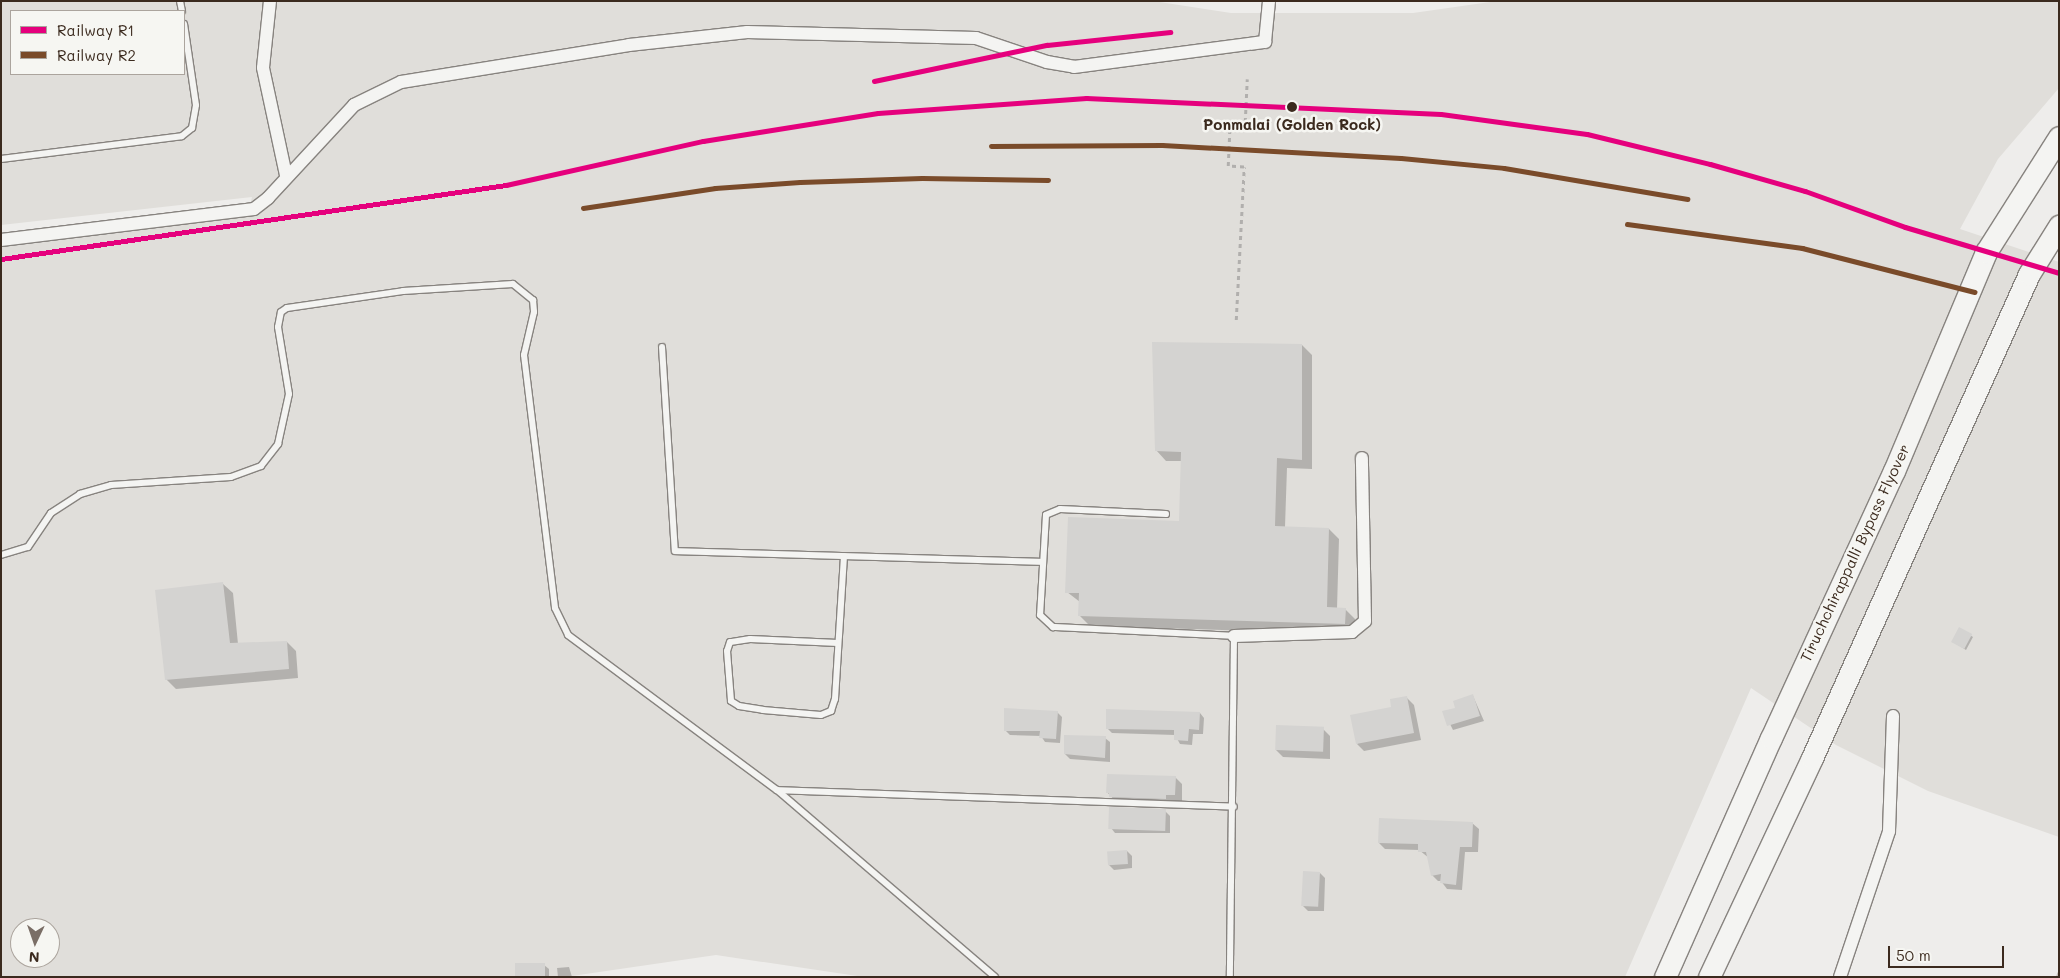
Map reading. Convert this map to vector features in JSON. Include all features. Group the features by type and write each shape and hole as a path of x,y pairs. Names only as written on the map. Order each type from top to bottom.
{"highway":[{"name":"Tiruchchirappalli Bypass Flyover","path":"1665,977 1771,738 1894,472 1986,252 2059,137"},
{"path":"1709,977 1812,758 2029,274 2059,226"}],"street":[{"path":"270,1 263,68 286,175"},
{"path":"1,240 254,209 268,198 286,175 354,105 401,82 629,45 747,32 976,38 1047,62 1074,67 1266,42 1268,1"},
{"path":"1234,636 1352,632 1365,621 1362,458"},
{"path":"1840,977 1889,831 1893,716"}],"lane":[{"path":"1,159 182,136 192,128 196,105 185,31"},
{"path":"1,555 28,547 51,513 80,494 111,485 231,477 261,466 278,444 289,394 278,327 281,312 287,308 403,291 513,284 532,300 534,312 524,355 555,608 568,635 777,790 995,977"},
{"path":"662,347 675,551 1043,562"},
{"path":"1166,514 1060,509 1046,515 1040,615 1053,627 1234,636 1234,807 1230,977"},
{"path":"838,643 750,639 730,642 727,651 731,701 739,706 763,710 826,714 831,711 834,699 838,643 844,556"},
{"path":"777,790 1234,807"}],"path":[{"path":"1236,320 1244,167 1228,166 1228,148 1230,121 1245,122 1247,79"}],"shaded area":[{"path":"1,1 1153,1 1231,13 1413,13 1497,1 2059,1 2059,88 1998,159 1960,229 2059,262 2059,837 1928,791 1836,745 1751,688 1625,977 864,977 716,955 565,977 1,977 1,246 248,214 252,197 1,225"}],"building":[{"path":"1152,342 1302,344 1302,460 1277,458 1275,526 1329,528 1327,607 1346,608 1345,624 1078,616 1079,593 1065,593 1068,517 1179,521 1181,452 1155,451"},
{"path":"223,582 230,643 287,641 289,669 165,680 155,590"},
{"path":"1959,627 1972,634 1964,649 1951,642"},
{"path":"1473,694 1480,716 1447,726 1442,711 1455,708 1453,701"},
{"path":"1407,696 1414,733 1356,744 1350,715 1391,707 1390,699"},
{"path":"1004,708 1058,711 1056,739 1039,738 1040,731 1004,731"},
{"path":"1106,709 1200,712 1199,730 1189,729 1188,741 1174,740 1174,730 1106,729"},
{"path":"1276,725 1324,727 1323,752 1275,750"},
{"path":"1064,735 1106,736 1105,758 1064,754"},
{"path":"1107,774 1176,776 1175,795 1166,795 1166,799 1109,797 1109,793 1106,793"},
{"path":"1109,807 1166,809 1165,831 1108,829"},
{"path":"1379,818 1473,822 1472,847 1460,847 1456,885 1440,883 1441,874 1431,876 1426,852 1418,852 1418,844 1378,843"},
{"path":"1127,850 1128,864 1108,865 1107,851"},
{"path":"1303,871 1320,872 1318,907 1301,906"},
{"path":"515,963 545,963 545,977 515,977"}],"rail line":[{"name":"R1","path":"874,81 1047,45 1170,32"},
{"name":"R1","path":"1,259 506,185 703,141 878,113 1086,98 1441,114 1587,134 1710,164 1805,191 1905,227 2059,273"},
{"name":"R2","path":"991,146 1162,145 1401,158 1504,168 1687,199"},
{"name":"R2","path":"583,208 715,188 800,182 922,178 1048,180"},
{"name":"R2","path":"1627,224 1802,248 1974,292"}],"place":[{"name":"Ponmalai (Golden Rock)","path":"1292,107"}]}
